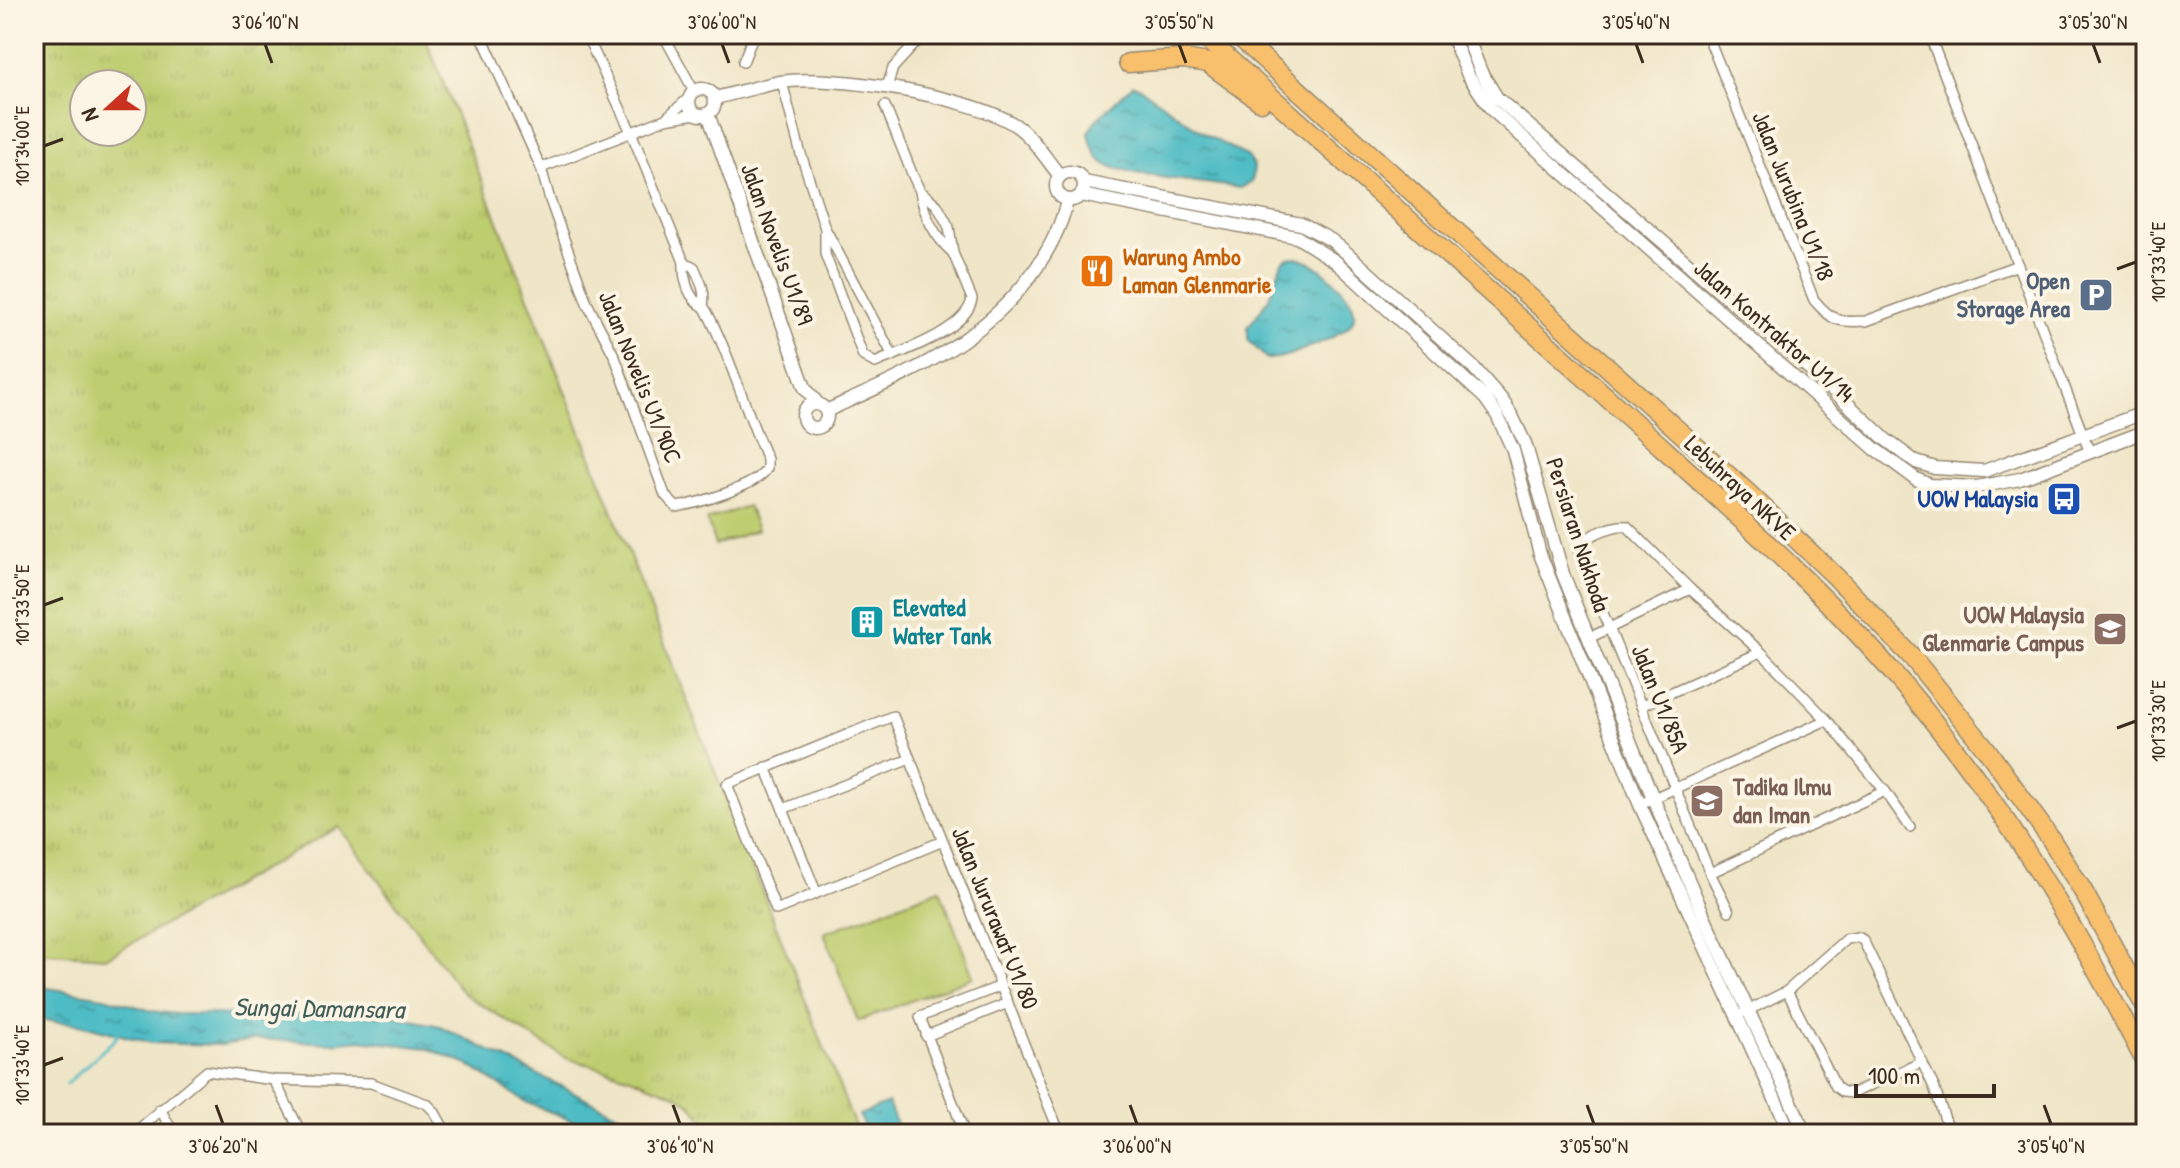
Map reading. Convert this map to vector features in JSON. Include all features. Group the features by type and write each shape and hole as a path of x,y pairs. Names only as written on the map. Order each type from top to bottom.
{"highway":[{"name":"Lebuhraya NKVE","path":"1201,34 1438,244 1728,509 1822,598 1894,674 1943,734 2024,844 2077,933 2146,1063"},
{"name":"Lebuhraya NKVE","path":"1236,34 1749,494 1836,577 1912,657 1987,750 2050,838 2146,1008"},
{"path":"1128,63 1184,59 1208,63 1257,98 1438,244"}],"street":[{"path":"481,34 541,168 665,119 713,111 715,98"},
{"path":"586,34 631,132"},
{"path":"663,34 692,95 689,105 702,114"},
{"path":"743,62 754,34"},
{"path":"887,87 893,68 924,34"},
{"name":"Jalan Kontraktor U1/14","path":"1451,34 1468,75 1500,118 1863,439 1916,479 1930,485 1977,487 2020,479 2146,431"},
{"name":"Jalan Kontraktor U1/14","path":"1466,34 1481,72 1497,98 1820,378 1885,439 1916,462 1935,468 1984,471 2146,412"},
{"name":"Jalan Jurubina U1/18","path":"1707,34 1814,300 1830,318 1847,322 1866,321 2018,265"},
{"path":"1929,34 2090,453"},
{"path":"715,98 782,82 826,81 887,87 959,103 990,113 1015,126 1060,176"},
{"path":"782,82 825,228 893,356"},
{"path":"665,119 692,95 706,90 715,98"},
{"path":"885,106 920,191 923,210 939,240 953,253"},
{"name":"Jalan Novelis U1/89","path":"702,114 805,388 822,408"},
{"name":"Jalan Novelis U1/90C","path":"541,168 587,303 615,357 669,502 676,507 690,505 757,480 765,474 767,459 719,337 683,275 684,262 631,132"},
{"path":"822,408 826,418 823,425 812,427 804,420 805,409 811,404 822,408 916,370 996,317 1021,290 1050,248 1064,216 1067,200 1082,189 1079,175 1072,172 1060,176 1056,183 1057,192 1067,200"},
{"name":"Persiaran Nakhoda","path":"1082,189 1301,224 1348,254 1474,368 1502,400 1525,443 1563,574 1791,1134"},
{"name":"Persiaran Nakhoda","path":"1082,189 1297,237 1335,261 1485,398 1513,450 1540,554 1640,805 1804,1134"},
{"path":"825,228 825,254 863,356 875,363 938,335 971,307 972,299 953,253 949,227 937,205 920,191"},
{"path":"833,275 840,269 847,270"},
{"name":"Jalan Novelis U1/89","path":"805,388 805,409"},
{"name":"Jalan U1/85A","path":"1690,589 1624,525 1583,541 1579,547 1579,555 1641,706 1710,873 1729,911"},
{"path":"1589,638 1690,589 1761,652 1827,720 1910,827"},
{"path":"1641,706 1761,652"},
{"name":"Jalan Jururawat U1/80","path":"766,767 893,716 1060,1134"},
{"path":"1640,805 1827,720"},
{"path":"783,809 910,759"},
{"path":"816,892 766,767 727,784 776,910 943,841"},
{"path":"1710,873 1885,791"},
{"path":"1742,1013 1787,991 1846,939 1858,937 1863,940 1922,1062 1943,1107 1950,1134"},
{"path":"965,1134 920,1017 1001,986"},
{"path":"1787,991 1836,1087 1843,1092 1853,1093 1922,1062"},
{"path":"926,1036 1008,1003"},
{"path":"133,1134 207,1071 274,1080 371,1083 427,1104 447,1134"},
{"path":"274,1080 302,1134"},
{"path":"160,1109 174,1134"}],"green space":[{"path":"34,34 424,34 858,1134 717,1134 690,1104 676,1095 628,1076 566,1058 463,993 339,827 107,957 34,952"},
{"path":"748,506 757,530 715,545 707,520"},
{"path":"940,889 973,977 858,1021 824,933"}],"water":[{"path":"1133,85 1204,134 1248,157 1254,166 1252,182 1240,188 1145,175 1102,162 1093,149 1089,133 1095,121"},
{"path":"1296,257 1319,268 1338,285 1348,297 1354,315 1346,329 1327,340 1279,358 1267,359 1248,340 1248,327 1269,298 1282,262"},
{"path":"34,986 104,997 152,1011 176,1014 388,1015 440,1026 658,1134 597,1134 526,1102 468,1065 427,1048 360,1040 331,1043 258,1039 222,1045 151,1043 80,1024 34,1019"},
{"path":"888,1103 900,1134 867,1134 859,1115"}],"waterway":[{"path":"66,1084 117,1034"}],"place":[{"name":"Warung Ambo Laman Glenmarie","path":"1097,271"},
{"name":"Open Storage Area","path":"2096,295"},
{"name":"UOW Malaysia","path":"2064,499"},
{"name":"Elevated Water Tank","path":"867,622"},
{"name":"UOW Malaysia Glenmarie Campus","path":"2110,629"},
{"name":"Tadika Ilmu dan Iman","path":"1707,801"}],"water label":[{"name":"Sungai Damansara","path":"319,1008"}]}
